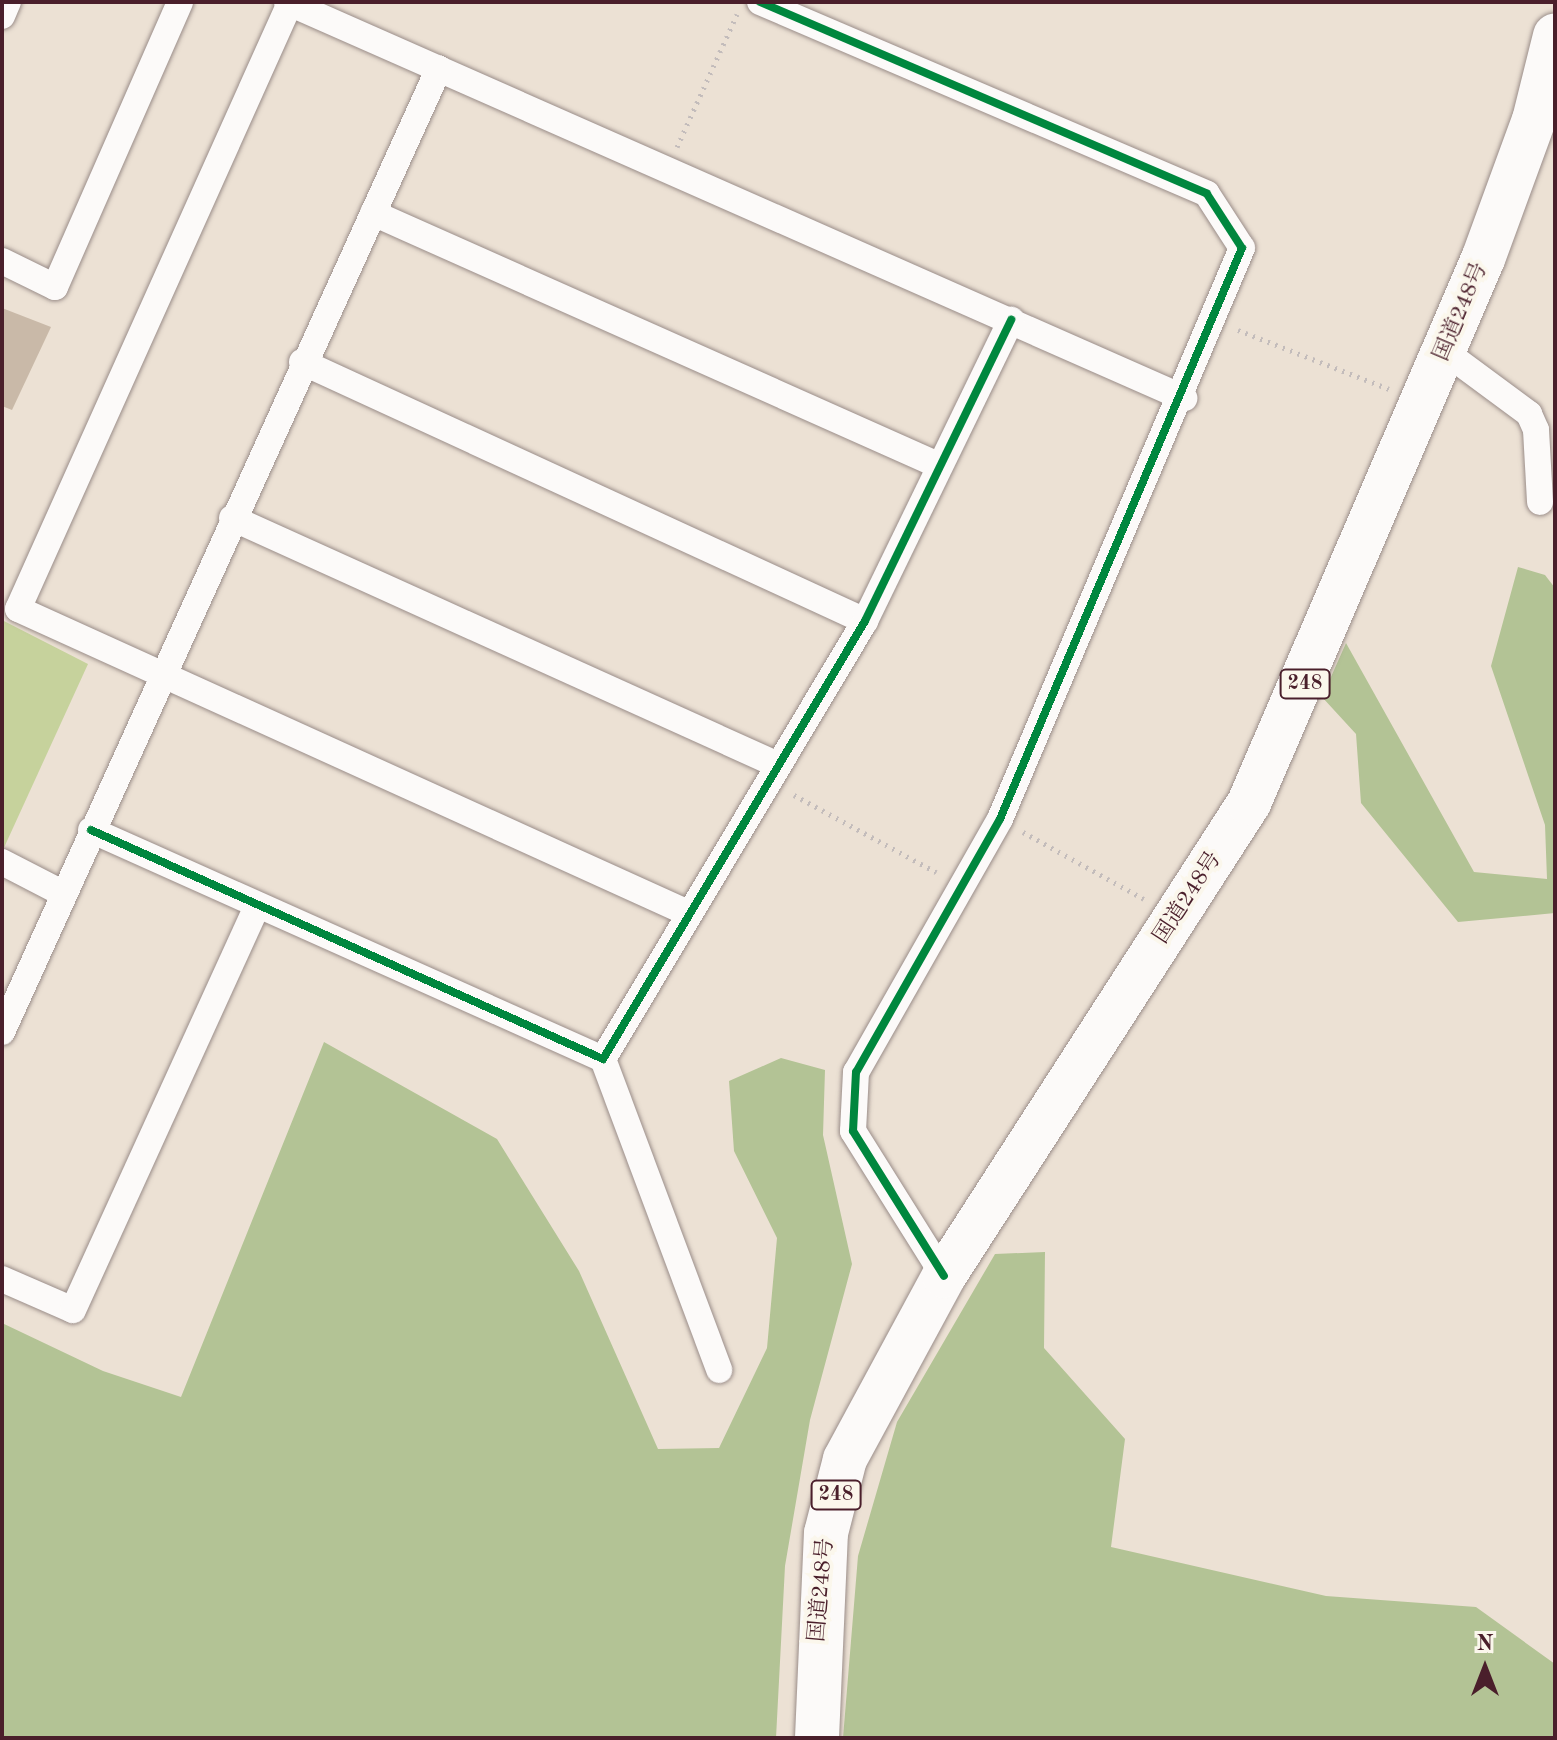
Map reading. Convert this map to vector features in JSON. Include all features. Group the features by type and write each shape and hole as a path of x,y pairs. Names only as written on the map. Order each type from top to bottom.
{"highway":[{"name":"国道248号","path":"817,1738 826,1533 845,1459 944,1276 1249,803 1444,351 1534,120 1555,36"}],"street":[{"path":"2,16 8,2"},
{"path":"2,261 55,287 180,2"},
{"path":"760,2 1207,194 1242,248 1184,398 1000,819 878,1022 856,1072 853,1131 944,1276"},
{"path":"688,913 160,678 18,609 289,3 668,166 1184,398"},
{"path":"2,1032 302,362 439,68"},
{"path":"373,213 938,465"},
{"path":"603,1059 865,621 938,465 1011,320"},
{"path":"1444,351 1529,414 1536,430 1540,502"},
{"path":"302,362 865,621"},
{"path":"232,518 773,773"},
{"path":"91,830 256,909 603,1059 719,1370"},
{"path":"2,862 64,894"},
{"path":"2,1279 73,1310 256,909"}],"path":[{"path":"668,166 742,2"},
{"path":"1214,321 1423,402"},
{"path":"773,773 960,885"},
{"path":"1000,819 1176,916"}],"green space":[{"path":"1518,567 1545,575 1555,588 1555,913 1458,922 1361,803 1356,734 1322,697 1346,643 1474,872 1547,879 1545,825 1491,666"},
{"path":"2,620 88,664 2,852"},
{"path":"324,1042 497,1139 579,1271 658,1449 719,1448 767,1348 777,1238 734,1151 729,1081 781,1058 825,1070 823,1135 852,1264 810,1420 785,1566 776,1738 2,1738 2,1323 103,1371 181,1397"},
{"path":"1045,1252 1044,1348 1125,1439 1111,1547 1326,1596 1476,1607 1555,1664 1555,1738 843,1738 858,1556 897,1422 995,1254"}],"building":[{"path":"2,308 51,327 12,410 2,406"}],"cycle path":[{"path":"760,2 1207,194 1242,248 1000,819 856,1072 853,1131 944,1276"},
{"path":"91,830 603,1059 865,621 1011,320"}]}
